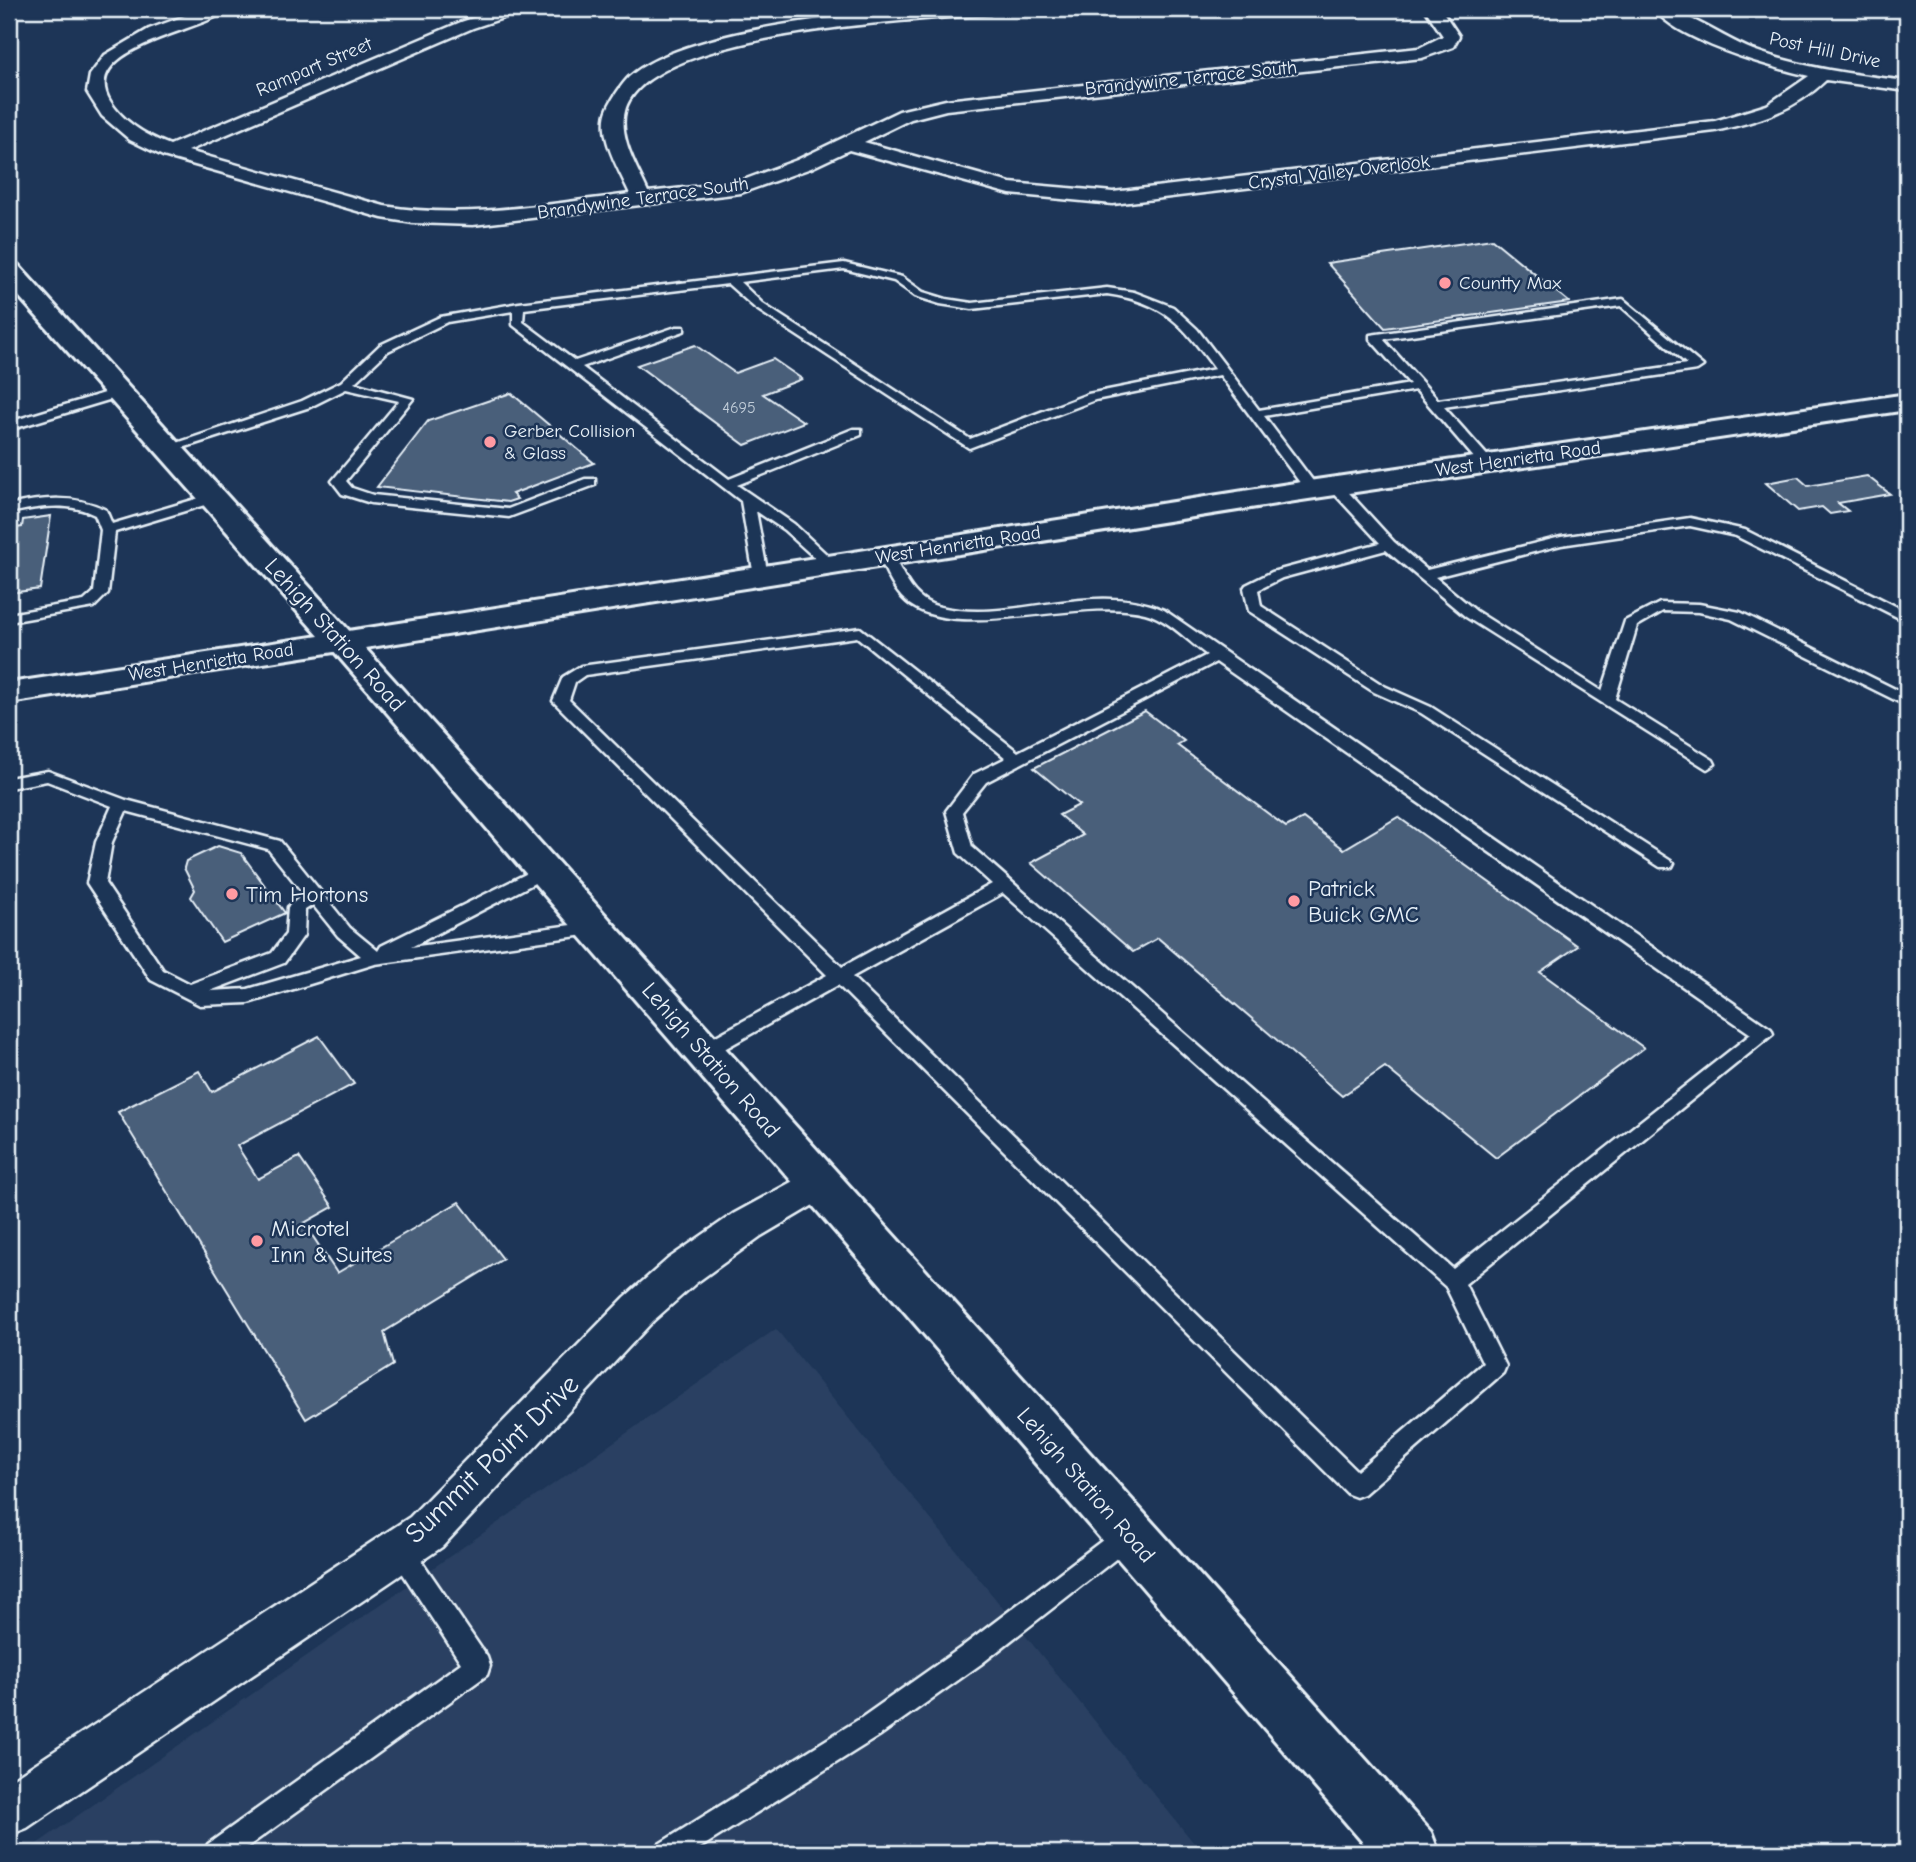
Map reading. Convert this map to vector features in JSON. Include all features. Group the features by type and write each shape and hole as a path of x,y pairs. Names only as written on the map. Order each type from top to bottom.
{"main road":[{"name":"Lehigh Station Road","path":"9,270 342,642 1410,1853"},
{"name":"West Henrietta Road","path":"9,693 1324,488 1907,402"}],"street":[{"name":"Brandywine Terrace South","path":"219,9 122,49 96,78 95,91 102,106 127,131 145,143 170,152 382,212 414,217 473,219 642,200 757,183 905,114 946,104 1422,52 1447,43 1451,36 1433,9"},
{"name":"Rampart Street","path":"170,152 467,25 515,9"},
{"path":"642,200 618,139 615,118 620,98 645,72 691,51 761,35 990,9"},
{"name":"Post Hill Drive","path":"1662,9 1721,43 1773,62 1822,74 1907,86"},
{"name":"Crystal Valley Overlook","path":"847,143 1011,191 1077,198 1113,198 1715,126 1771,112 1791,102 1822,74"},
{"name":"Summit Point Drive","path":"9,1810 426,1532 639,1309 682,1271 747,1225 819,1183"}],"lane":[{"path":"168,448 306,404 345,385 384,348 423,327 444,319 519,306 844,266 898,279 919,294 944,302 972,306 1107,291 1130,294 1169,309 1193,331 1256,414 1324,488 1471,614 1707,764"},
{"path":"731,280 759,306 969,444 1092,397 1223,371"},
{"path":"1436,404 1697,366 1623,302 1374,337 1487,464"},
{"path":"519,306 517,323 747,499 789,527 831,565"},
{"path":"573,366 680,329"},
{"path":"345,385 407,399 340,481 347,491 371,499 509,513 590,482"},
{"path":"1256,414 1419,386"},
{"path":"9,426 118,393"},
{"path":"728,484 857,432"},
{"path":"108,530 213,498"},
{"path":"747,499 761,576"},
{"path":"9,509 57,503 77,504 101,513 108,530 101,593 97,597 81,606 9,618"},
{"path":"1424,575 1561,541 1690,522 1740,533 1907,618"},
{"path":"1389,545 1277,575 1251,588 1254,608 1379,688 1426,710 1666,863"},
{"path":"886,556 901,588 916,602 931,609 961,614 1103,604 1152,610 1764,1034 1453,1281"},
{"path":"1607,700 1630,624 1660,607 1699,608 1735,615 1907,701"},
{"path":"1017,759 860,632 582,671 568,680 561,701 1356,1486 1495,1366 1453,1281 964,849 954,811 980,778 1017,759 1217,656"},
{"path":"9,782 48,776 121,804 274,845 344,932 375,958"},
{"path":"121,804 104,842 96,883 156,975 200,998 248,996 375,958 593,928"},
{"path":"375,958 544,872"},
{"path":"703,1052 1003,885"},
{"path":"188,992 278,958 295,936 297,907 315,896"},
{"path":"668,1853 870,1727 1129,1535"},
{"path":"217,1853 478,1666 400,1549"}],"shaded area":[{"path":"776,1329 1202,1853 24,1853"}],"building":[{"name":"Countty Max","path":"1492,239 1569,302 1385,328 1327,263"},
{"path":"695,345 735,373 773,359 802,379 763,394 804,422 745,445 637,365"},
{"name":"Gerber Collision & Glass","path":"511,393 594,463 512,494 517,499 508,502 377,487 428,421"},
{"path":"1867,476 1890,494 1838,503 1848,511 1830,514 1822,507 1798,511 1766,483 1798,477 1808,486"},
{"path":"51,516 40,589 9,593 9,529 22,527 23,520"},
{"name":"Patrick Buick GMC","path":"1145,711 1184,741 1177,745 1286,827 1303,818 1344,849 1398,817 1578,946 1540,972 1644,1048 1496,1158 1385,1067 1342,1096 1158,938 1133,952 1031,863 1083,835 1059,815 1079,805 1034,768"},
{"name":"Tim Hortons","path":"218,846 241,853 285,913 222,942 191,897 195,890 184,868 186,861"},
{"name":"Microtel Inn & Suites","path":"319,1036 354,1084 237,1146 258,1179 299,1157 333,1207 304,1223 337,1273 459,1202 503,1259 384,1332 393,1365 306,1419 118,1112 199,1071 212,1092"}],"place":[{"name":"Countty Max","path":"1445,283"},
{"name":"Gerber Collision & Glass","path":"490,442"},
{"name":"Tim Hortons","path":"232,894"},
{"name":"Patrick Buick GMC","path":"1294,901"},
{"name":"Microtel Inn & Suites","path":"257,1241"}]}
